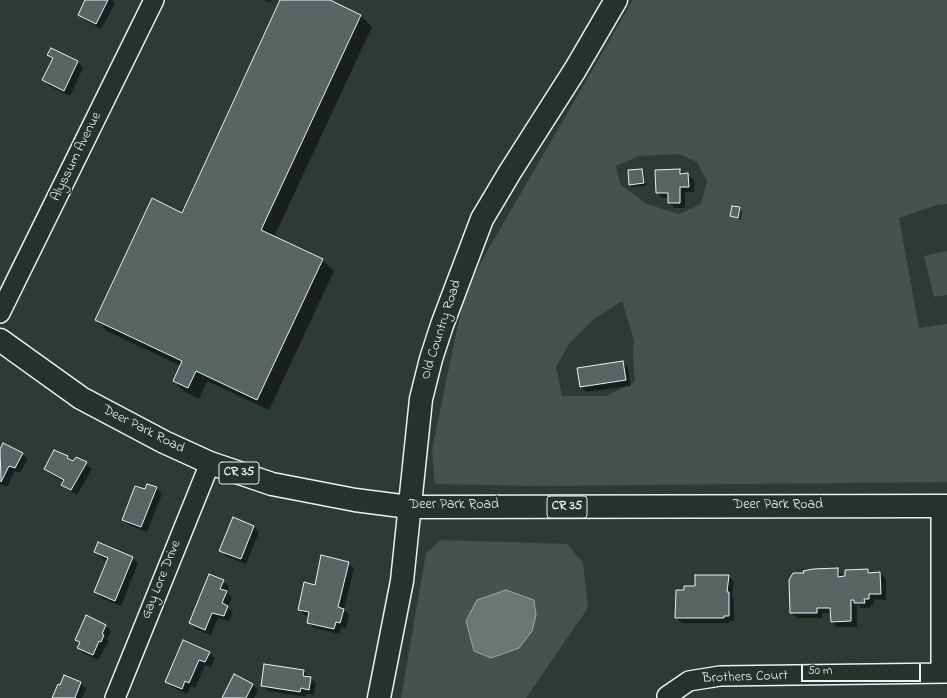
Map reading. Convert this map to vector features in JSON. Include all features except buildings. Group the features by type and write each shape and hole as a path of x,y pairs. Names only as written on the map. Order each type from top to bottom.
{"main road":[{"name":"Old Country Road","path":"379,698 402,582 416,435 430,359 460,274 480,226 510,172 575,70 616,0"},
{"name":"Deer Park Road","path":"0,340 81,398 164,442 210,463 272,484 355,500 410,507 944,506"}],"street":[{"name":"Alyssum Avenue","path":"0,313 154,0"},
{"name":"Gay Lore Drive","path":"115,698 210,463"},
{"path":"944,506 944,674"},
{"name":"Brothers Court","path":"668,696 688,681 720,676 944,674"}],"shaded area":[{"path":"633,0 947,0 947,204 937,205 899,218 919,328 947,324 947,482 540,486 435,484 432,450 464,295 489,248","holes":["679,154 697,162 707,181 701,204 679,214 647,204 620,184 616,166 639,156","622,301 634,340 633,355 635,382 606,396 562,396 556,367 569,344 594,319"]},
{"path":"947,251 947,295 934,297 924,256"},
{"path":"441,540 567,544 583,563 588,608 526,698 401,698 426,553"},
{"path":"506,590 534,600 536,615 532,631 519,648 491,658 474,651 466,621 477,600"}]}
